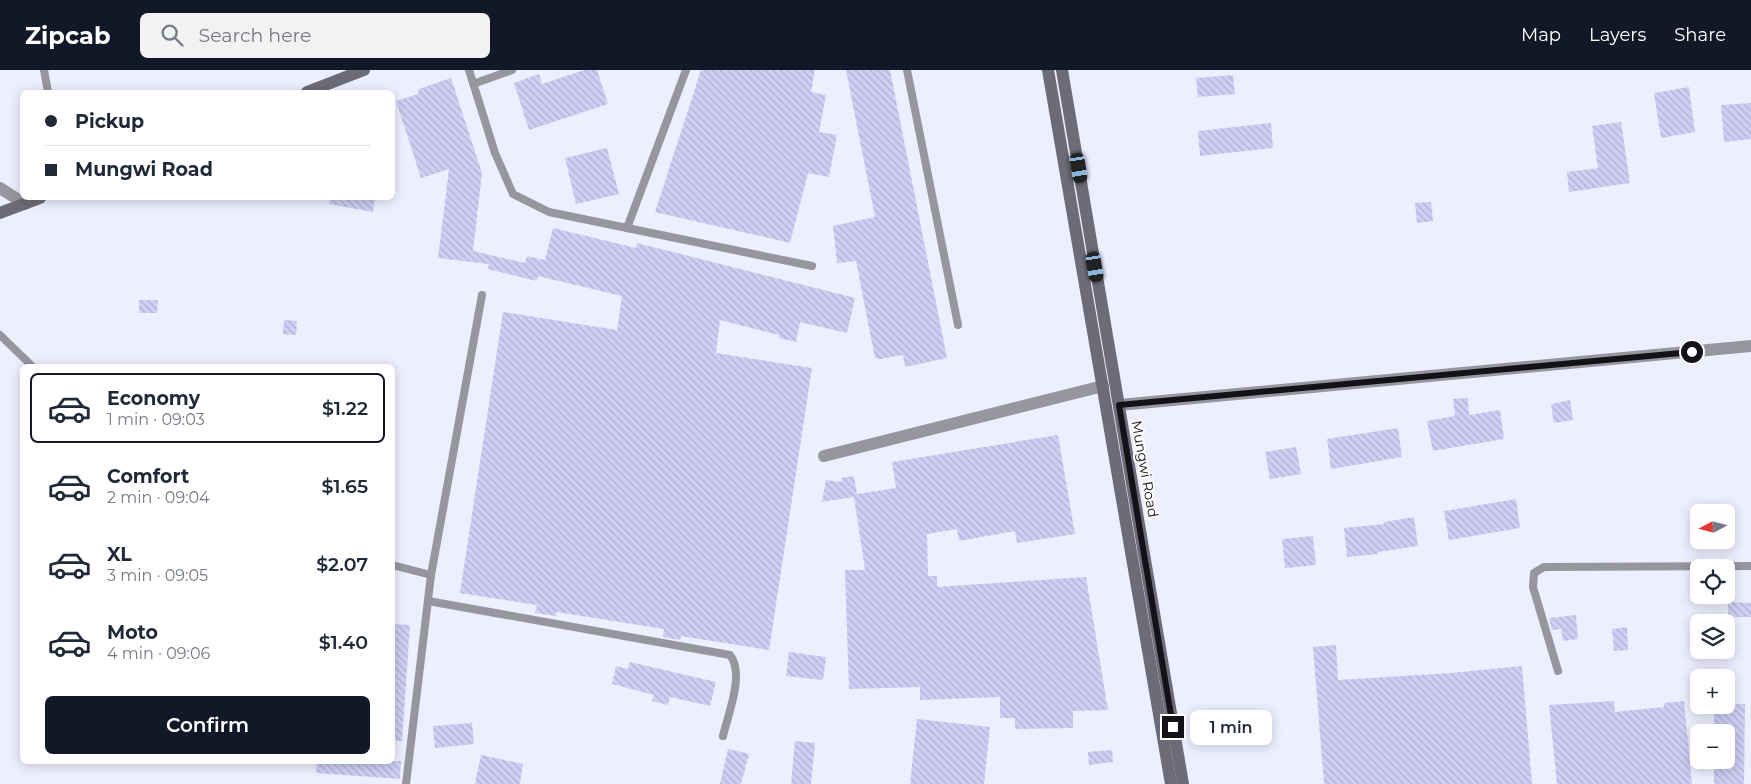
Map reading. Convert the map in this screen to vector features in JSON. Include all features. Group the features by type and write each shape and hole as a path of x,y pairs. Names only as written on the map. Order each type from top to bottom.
{"main road":[{"path":"312,90 364,70"},
{"name":"Mungwi Road","path":"1048,70 1171,784"},
{"name":"Mungwi Road","path":"1062,70 1183,784"},
{"path":"0,213 35,200"}],"street":[{"path":"0,188 25,204"},
{"path":"1119,405 1751,346"},
{"path":"824,456 1103,386"}],"lane":[{"path":"44,70 48,90"},
{"path":"469,70 495,153 513,194 549,212 812,266"},
{"path":"473,84 512,70"},
{"path":"627,228 686,70"},
{"path":"906,70 958,325"},
{"path":"406,784 431,575 482,295"},
{"path":"0,336 30,364"},
{"path":"395,565 431,575"},
{"path":"1558,671 1533,587 1534,573 1544,567 1751,566"},
{"path":"428,601 730,655 736,663 737,676 723,736"}],"building":[{"path":"584,70 597,70 608,104 529,130 514,83 539,74 542,84"},
{"path":"701,70 815,70 811,92 826,95 819,132 837,135 829,177 808,173 790,243 655,212"},
{"path":"846,70 890,70 947,358 905,367 903,355 881,359 875,358 856,261 837,263 833,226 875,217"},
{"path":"1233,75 1235,94 1198,97 1196,78"},
{"path":"451,78 482,173 473,251 525,263 527,256 545,260 553,228 636,248 637,243 855,298 847,333 800,322 796,342 779,338 779,335 720,320 716,353 812,368 769,650 681,636 680,640 663,637 664,629 557,612 556,616 535,613 537,605 460,593 503,312 617,330 622,296 538,276 537,281 488,269 489,264 438,258 449,169 421,178 396,101 418,94 419,89"},
{"path":"1689,87 1695,132 1661,138 1654,93"},
{"path":"1751,103 1751,139 1724,142 1721,105"},
{"path":"1621,122 1630,183 1569,192 1567,172 1598,168 1592,126"},
{"path":"1271,123 1273,148 1200,156 1198,131"},
{"path":"607,148 619,194 576,204 565,158"},
{"path":"330,200 375,200 373,212 329,204"},
{"path":"1431,202 1433,221 1417,223 1415,203"},
{"path":"139,300 158,300 157,313 139,313"},
{"path":"284,320 297,321 296,335 283,334"},
{"path":"1468,398 1469,415 1500,410 1504,439 1433,451 1427,421 1455,416 1453,399"},
{"path":"1570,400 1573,420 1554,423 1551,404"},
{"path":"1398,428 1402,457 1331,469 1327,439"},
{"path":"1058,435 1075,534 1017,543 1015,531 959,541 957,529 927,534 928,576 937,576 937,587 1086,577 1108,710 1073,711 1073,728 1015,729 1015,718 1000,718 1000,697 920,700 920,687 849,689 845,570 865,570 854,497 822,502 826,480 842,482 841,478 854,476 857,494 896,488 892,462"},
{"path":"1296,447 1301,474 1270,479 1265,452"},
{"path":"1516,499 1520,528 1449,540 1444,511"},
{"path":"1414,517 1418,546 1378,552 1378,554 1347,557 1344,528 1384,524 1384,522"},
{"path":"1313,536 1316,565 1285,568 1282,539"},
{"path":"1751,603 1751,617 1735,617 1735,614 1728,614 1728,604"},
{"path":"1576,615 1578,639 1563,641 1561,629 1552,630 1549,618"},
{"path":"395,624 410,625 402,741 395,741"},
{"path":"1627,627 1628,650 1614,651 1612,629"},
{"path":"1336,645 1338,680 1451,673 1522,666 1532,784 1324,784 1313,647"},
{"path":"789,652 826,657 823,680 786,676"},
{"path":"630,662 716,682 710,706 670,697 668,705 652,701 654,695 612,684 616,666 628,669"},
{"path":"1614,701 1615,712 1664,707 1664,703 1684,701 1692,784 1557,784 1549,705"},
{"path":"1735,704 1745,704 1744,784 1714,784 1714,769 1735,769 1735,724 1714,724 1714,714 1735,714"},
{"path":"917,719 990,727 984,784 910,784"},
{"path":"472,723 474,744 435,748 433,726"},
{"path":"795,741 815,743 811,784 791,784"},
{"path":"728,749 749,754 741,784 720,784"},
{"path":"1112,750 1113,762 1089,765 1088,752"},
{"path":"481,755 523,764 520,784 475,784"},
{"path":"395,761 401,761 400,779 316,773 317,764 395,764"}],"route":[{"path":"1173,727 1119,405 1692,352"}]}
